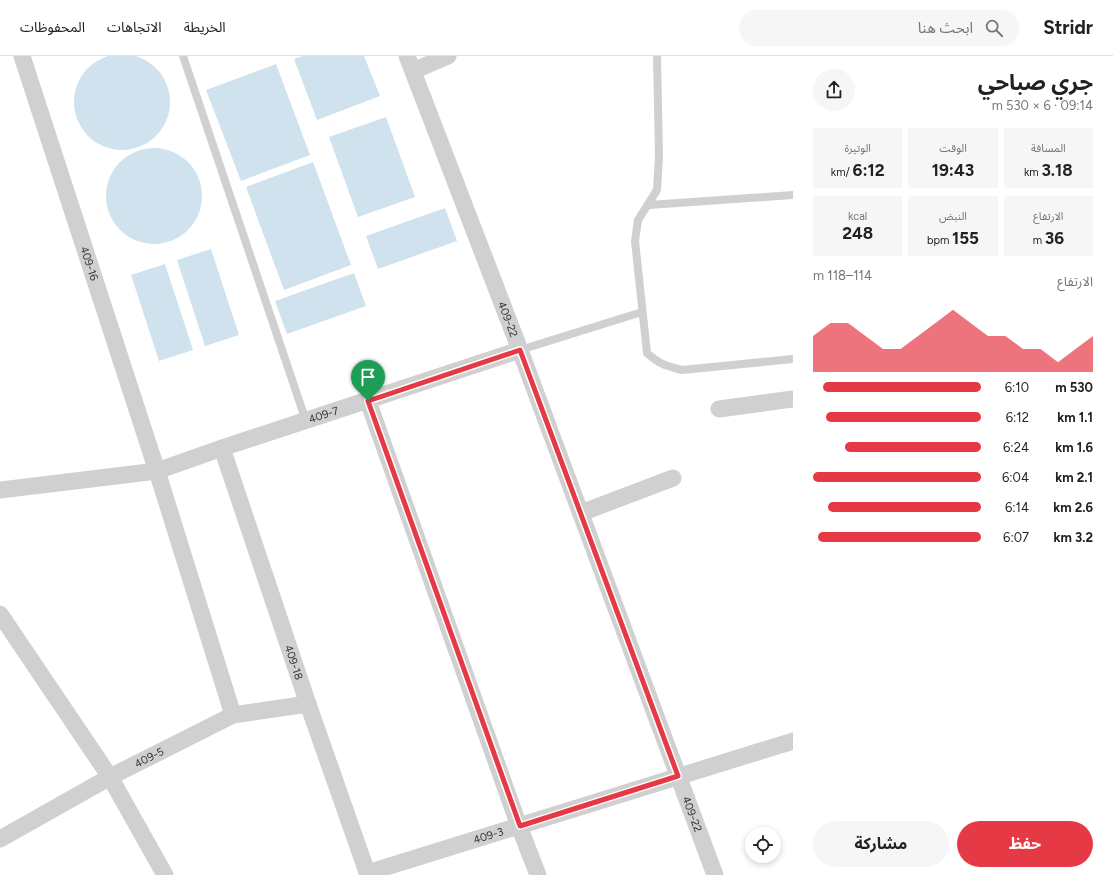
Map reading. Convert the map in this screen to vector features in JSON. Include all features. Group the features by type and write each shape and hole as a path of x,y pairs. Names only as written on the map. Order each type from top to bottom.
{"street":[{"name":"409-16","path":"22,56 157,471 233,715"},
{"path":"410,64 448,56"},
{"name":"409-22","path":"410,64 520,350 715,875"},
{"name":"409-7","path":"0,490 157,471 222,448 520,350"},
{"path":"719,409 793,399"},
{"path":"368,401 538,875"},
{"name":"409-18","path":"222,448 367,874"},
{"path":"581,514 674,478"},
{"path":"0,614 110,777 165,875"},
{"name":"409-5","path":"0,839 110,777 233,715 308,704"},
{"name":"409-3","path":"367,874 793,741"}],"lane":[{"path":"183,56 306,421"},
{"path":"657,56 659,157 657,190 649,205 638,220 635,241 647,353 658,363 667,367 682,370 793,359"},
{"path":"649,205 793,195"},
{"name":"409-7","path":"520,350 642,312"}],"water":[{"path":"122,54 140,58 156,68 166,84 170,102 166,120 156,136 140,146 122,150 104,146 88,136 78,120 74,102 78,84 88,68 104,58"},
{"path":"303,56 364,56 380,96 317,120 294,59"},
{"path":"276,64 310,155 241,181 206,90"},
{"path":"386,117 415,197 358,217 329,137"},
{"path":"154,148 172,152 188,162 198,178 202,196 198,214 188,230 172,240 154,244 136,240 120,230 110,214 106,196 110,178 120,162 136,152"},
{"path":"313,162 351,265 284,290 246,187"},
{"path":"445,208 457,241 378,269 366,236"},
{"path":"211,249 239,335 205,346 177,260"},
{"path":"165,264 193,350 159,361 131,275"},
{"path":"354,273 366,306 287,334 275,301"}],"route":[{"path":"520,350 678,776 520,826 368,401 520,350"}]}
